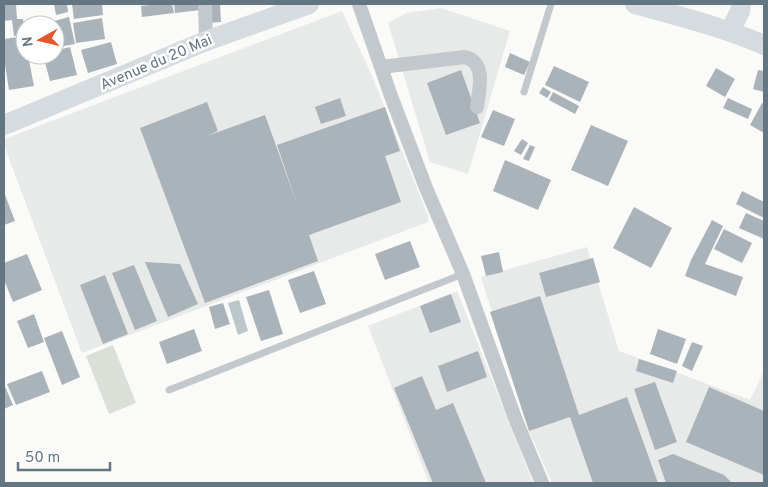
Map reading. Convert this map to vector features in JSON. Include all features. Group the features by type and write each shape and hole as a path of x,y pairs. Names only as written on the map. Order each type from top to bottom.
{"main road":[{"name":"Avenue du 20 Mai","path":"4,124 206,41 309,4"},
{"path":"635,4 730,31 764,45"},
{"path":"730,31 740,11 741,4"}],"street":[{"path":"205,4 206,41"},
{"path":"359,4 426,188 463,274 515,418 542,483"},
{"path":"381,67 465,57 472,59 477,64 480,72 477,107"}],"lane":[{"path":"524,92 551,4"},
{"path":"169,390 463,274"}],"shaded area":[{"path":"441,8 510,31 468,174 430,162 388,23 406,13"},
{"path":"342,11 373,78 428,216 428,222 82,353 4,145 4,139"},
{"path":"587,247 619,351 750,400 764,371 764,483 552,483 529,431 481,277"},
{"path":"457,291 533,483 429,483 368,326"},
{"path":"239,300 248,331 238,335 228,303"},
{"path":"113,345 136,403 109,414 86,356"}],"building":[{"path":"4,4 16,4 15,36 12,20 4,21"},
{"path":"54,4 67,4 68,12 56,15"},
{"path":"72,4 102,4 103,15 74,19"},
{"path":"172,4 174,13 142,17 141,6"},
{"path":"174,4 200,4 201,10 175,13"},
{"path":"207,4 220,4 221,22 208,23"},
{"path":"69,17 75,44 65,46 65,18"},
{"path":"102,18 105,39 76,43 73,23"},
{"path":"15,37 15,65 30,65 34,86 9,90 4,58 4,39"},
{"path":"111,42 117,64 88,73 81,50"},
{"path":"70,47 77,75 50,81 46,65 65,65 65,48"},
{"path":"510,53 530,62 524,75 505,67"},
{"path":"554,66 589,82 580,102 545,85"},
{"path":"716,68 735,79 725,97 706,86"},
{"path":"461,70 480,123 446,135 427,83"},
{"path":"758,70 764,71 764,92 753,89"},
{"path":"543,87 551,92 547,98 539,93"},
{"path":"553,92 579,106 575,114 549,100"},
{"path":"340,98 346,116 321,124 315,107"},
{"path":"728,98 752,109 748,119 723,108"},
{"path":"207,102 218,131 207,136 265,115 297,204 277,145 385,107 400,151 385,156 401,202 309,235 318,261 205,303 140,128"},
{"path":"762,103 764,104 764,133 750,125"},
{"path":"493,110 515,119 504,146 481,137"},
{"path":"591,125 628,141 608,186 571,170"},
{"path":"522,139 528,143 521,155 514,151"},
{"path":"530,145 535,147 529,161 523,159"},
{"path":"505,160 551,180 538,210 493,191"},
{"path":"742,191 764,202 764,218 736,204"},
{"path":"4,192 15,221 4,225"},
{"path":"634,207 672,228 651,268 613,248"},
{"path":"746,213 764,221 764,239 739,228"},
{"path":"712,220 723,226 705,264 743,277 736,296 685,276 691,260"},
{"path":"724,229 752,243 742,263 714,249"},
{"path":"410,241 420,267 385,280 375,254"},
{"path":"499,252 503,272 486,276 481,256"},
{"path":"27,254 42,290 13,302 4,280 4,263"},
{"path":"593,258 600,282 546,297 539,273"},
{"path":"145,262 180,264 198,304 168,317"},
{"path":"134,265 157,321 135,330 112,273"},
{"path":"314,271 326,304 300,313 288,280"},
{"path":"105,275 128,334 103,344 80,285"},
{"path":"269,290 283,334 261,341 246,297"},
{"path":"451,294 461,322 430,333 420,306"},
{"path":"540,296 579,415 627,397 658,483 593,483 570,417 529,431 490,312"},
{"path":"223,303 230,324 215,329 209,307"},
{"path":"34,314 44,342 28,348 17,321"},
{"path":"194,329 202,351 167,364 159,342"},
{"path":"658,329 686,339 677,364 650,354"},
{"path":"62,331 80,377 62,385 44,338"},
{"path":"692,342 703,346 692,371 682,366"},
{"path":"478,351 487,377 447,392 438,366"},
{"path":"639,359 677,371 673,383 636,371"},
{"path":"42,371 50,392 16,405 7,384"},
{"path":"422,376 436,410 453,403 486,483 433,483 394,388"},
{"path":"655,382 677,442 655,450 634,389"},
{"path":"4,384 13,405 4,409"},
{"path":"709,387 764,411 764,475 686,442"},
{"path":"673,454 724,475 732,483 666,483 658,460"}]}
